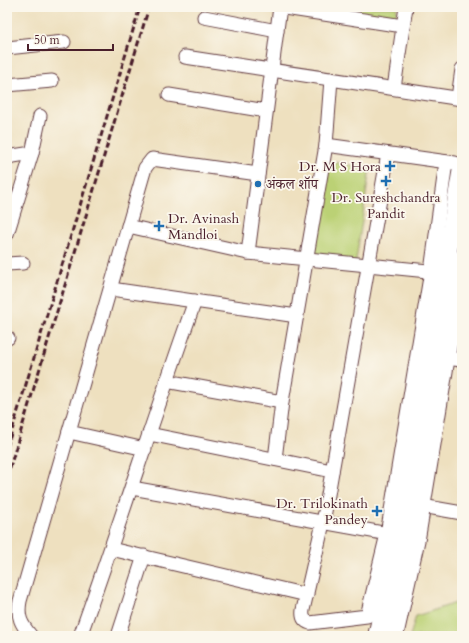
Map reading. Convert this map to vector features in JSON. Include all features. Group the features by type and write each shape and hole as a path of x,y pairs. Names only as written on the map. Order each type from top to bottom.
{"main road":[{"path":"385,622 393,535 454,165"},
{"path":"377,636 385,622 416,538 454,359 462,259"}],"street":[{"path":"248,253 279,7 342,12 403,26"},
{"path":"394,88 406,7"},
{"path":"204,17 277,31"},
{"path":"7,48 64,42"},
{"path":"185,57 460,98 462,69"},
{"path":"275,460 282,402 326,145 330,79"},
{"path":"7,85 52,80"},
{"path":"169,95 266,111"},
{"path":"7,234 32,154 40,116"},
{"path":"326,145 454,165 462,164"},
{"path":"7,157 32,154"},
{"path":"385,622 310,623 305,621 302,616 302,610 307,595 323,523 388,154"},
{"path":"32,636 23,627 18,610 145,168 152,160 258,174"},
{"path":"128,226 248,253 437,272"},
{"path":"7,264 23,263"},
{"path":"111,289 297,316"},
{"path":"80,636 132,488 166,381 195,301"},
{"path":"166,381 282,402"},
{"path":"69,432 145,449"},
{"path":"149,434 332,471"},
{"path":"132,488 393,535"},
{"path":"422,506 462,512"},
{"path":"111,549 307,595"},
{"path":"118,636 144,556"}],"green space":[{"path":"349,7 397,7 395,21 348,15"},
{"path":"325,161 370,168 355,267 310,261"},
{"path":"462,601 462,636 410,636 416,616"}],"railway":[{"path":"7,447 140,7"},
{"path":"7,477 149,7"}],"place":[{"name":"Dr. M S Hora","path":"390,166"},
{"name":"Dr. Sureshchandra Pandit","path":"386,181"},
{"name":"अंकल शॉप","path":"258,184"},
{"name":"Dr. Avinash Mandloi","path":"159,226"},
{"name":"Dr. Trilokinath Pandey","path":"377,511"}]}
